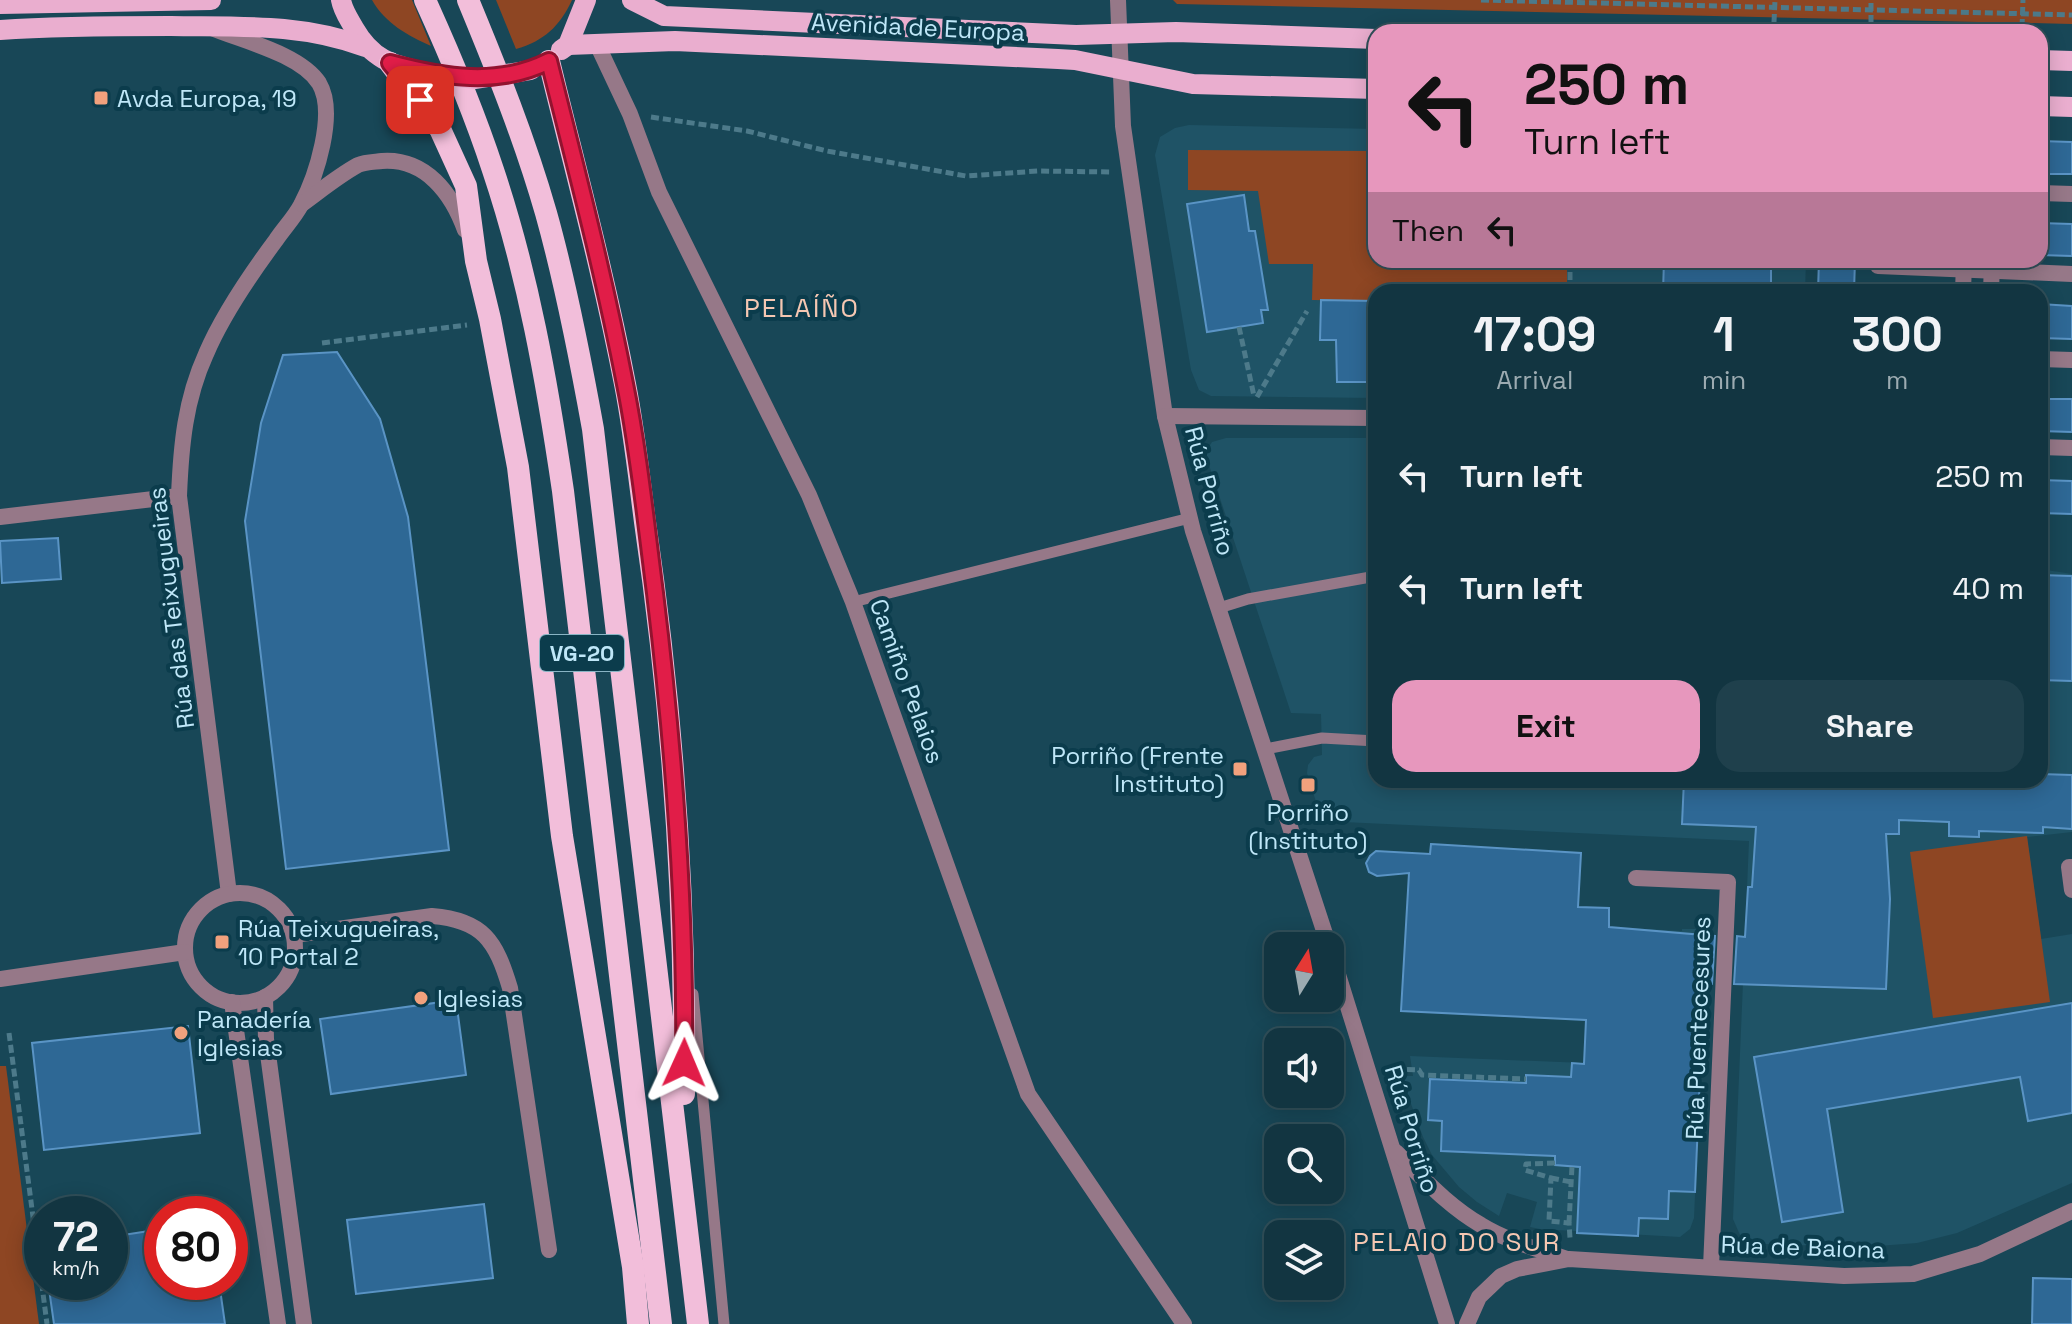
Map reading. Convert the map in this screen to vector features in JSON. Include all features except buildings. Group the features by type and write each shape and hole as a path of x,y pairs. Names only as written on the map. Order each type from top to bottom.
{"highway":[{"name":"VG-20","path":"425,0 493,170 529,296 549,393 661,1324"},
{"name":"VG-20","path":"468,0 517,123 546,215 581,361 604,510 698,1324"},
{"path":"390,63 440,129 466,186 476,261 518,467 562,836 633,1267 638,1324"},
{"path":"540,65 608,301 626,388 666,682 679,843 685,1000 683,1188"},
{"path":"599,1058 643,1167"}],"main road":[{"path":"0,4 211,0"},
{"path":"341,0 342,8 365,47"},
{"path":"0,30 207,26 310,30 365,47 390,63 432,74 476,79 540,65 568,45 586,0"},
{"name":"Avenida de Europa","path":"632,0 664,16 1076,35 1176,32 1368,39"},
{"name":"Avenida de Europa","path":"568,45 675,41 1066,60 1193,84 1368,89"},
{"path":"2048,60 2072,61"},
{"path":"2048,106 2072,107"}],"street":[{"name":"Rúa Porriño","path":"1118,0 1123,126 1165,416 1190,518 1324,932"},
{"name":"Rúa das Teixugueiras","path":"207,26 301,65 319,83 326,103 325,137 302,204 229,310 206,351 190,395 181,440 179,496 229,894"},
{"name":"Camiño Pelaios","path":"597,44 630,114 659,192 809,495 853,602 1028,1094 1184,1324"},
{"name":"Rúa das Teixugueiras","path":"302,204 361,163 391,161 415,167 436,180 456,204 476,261"},
{"path":"2048,193 2072,194"},
{"path":"2019,268 2072,274"},
{"path":"2048,359 2072,360"},
{"path":"1165,416 1368,418"},
{"path":"2048,447 2072,448"},
{"path":"0,517 179,496"},
{"path":"2072,867 2069,867 2072,890"},
{"name":"Rúa Puentecesures","path":"1636,878 1728,882 1711,1267"},
{"path":"246,893 262,897 277,907 294,935 295,953 291,971 280,986 265,997 249,1003 215,997 200,986 190,970 185,952 192,922 201,909 229,894 246,893"},
{"path":"294,935 432,916 455,918 480,930 500,953 510,988 549,1250"},
{"path":"0,979 185,952"},
{"name":"Rúa Porriño","path":"1344,994 1447,1324"},
{"path":"265,997 266,1039 304,1324"},
{"path":"232,1002 278,1324"},
{"name":"Rúa de Baiona","path":"1394,1149 1453,1206 1482,1225 1519,1243 1569,1259"},
{"name":"Rúa de Baiona","path":"1467,1324 1479,1297 1501,1276 1517,1269 1569,1259 1844,1276 1913,1274 1980,1254 2072,1211"}],"lane":[{"path":"853,602 1190,518"},
{"path":"1219,608 1248,599 1368,576"},
{"path":"1266,749 1322,738 1368,741"},
{"path":"679,843 724,1324"}],"path":[{"path":"1481,0 1775,3 1871,10 2072,15"},
{"path":"1871,0 1871,23"},
{"path":"2022,24 2023,0"},
{"path":"1774,22 1775,3"},
{"path":"630,114 747,131 827,151 966,176 1038,171 1130,173"},
{"path":"1239,327 1255,401 1307,311"},
{"path":"322,343 472,324"},
{"path":"9,1033 47,1324"},
{"path":"1395,1069 1419,1070 1422,1075 1526,1079"},
{"path":"1555,1163 1526,1164 1525,1170 1571,1182"},
{"path":"1570,1238 1572,1166"},
{"path":"1551,1178 1549,1221 1569,1223"}],"shaded area":[{"path":"372,0 412,0 431,46 398,28"},
{"path":"496,0 572,0 550,31 535,42 516,49"},
{"path":"1173,0 2072,0 2072,24 1177,4"},
{"path":"1189,125 1368,129 1368,268 1806,268 1805,284 1368,284 1368,398 1211,396 1199,390 1191,370 1155,155 1160,137 1175,128"},
{"path":"1188,150 1368,151 1368,268 1567,268 1567,284 1368,284 1368,301 1312,300 1313,264 1269,264 1258,191 1188,190"},
{"path":"1226,438 1368,438 1368,788 2048,788 2048,570 2072,574 2072,832 2027,837 2041,939 2072,934 2072,1183 1957,1233 1917,1243 1865,1247 1764,1244 1745,1240 1733,1219 1749,841 1322,821 1307,773 1314,757 1322,755 1321,714 1291,713 1207,459 1207,450 1212,442"},
{"path":"2027,836 2050,1002 1933,1018 1910,852"},
{"path":"1582,907 1609,908 1609,927 1699,929 1706,935 1694,1218 1690,1229 1680,1237 1530,1227 1537,1202 1507,1193 1499,1216 1459,1187 1432,1155 1401,1076 1413,1076 1410,1056 1584,1063 1590,934 1581,933"},
{"path":"0,1066 6,1066 24,1207 24,1300 36,1300 39,1324 0,1324"}],"place":[{"name":"Avda Europa, 19","path":"101,98"},
{"name":"Porriño (Frente Instituto)","path":"1240,769"},
{"name":"Porriño (Instituto)","path":"1308,785"},
{"name":"Rúa Teixugueiras, 10 Portal 2","path":"222,942"},
{"name":"Iglesias","path":"421,998"},
{"name":"Panadería Iglesias","path":"181,1033"}],"district":[{"name":"PELAÍÑO","path":"802,308"},
{"name":"PELAIO DO SUR","path":"1457,1242"}],"route":[{"path":"420,100 390,63 432,74 476,79 531,70 549,61 608,301 626,388 649,550 667,693 679,843 685,1000 684,1063"}]}
